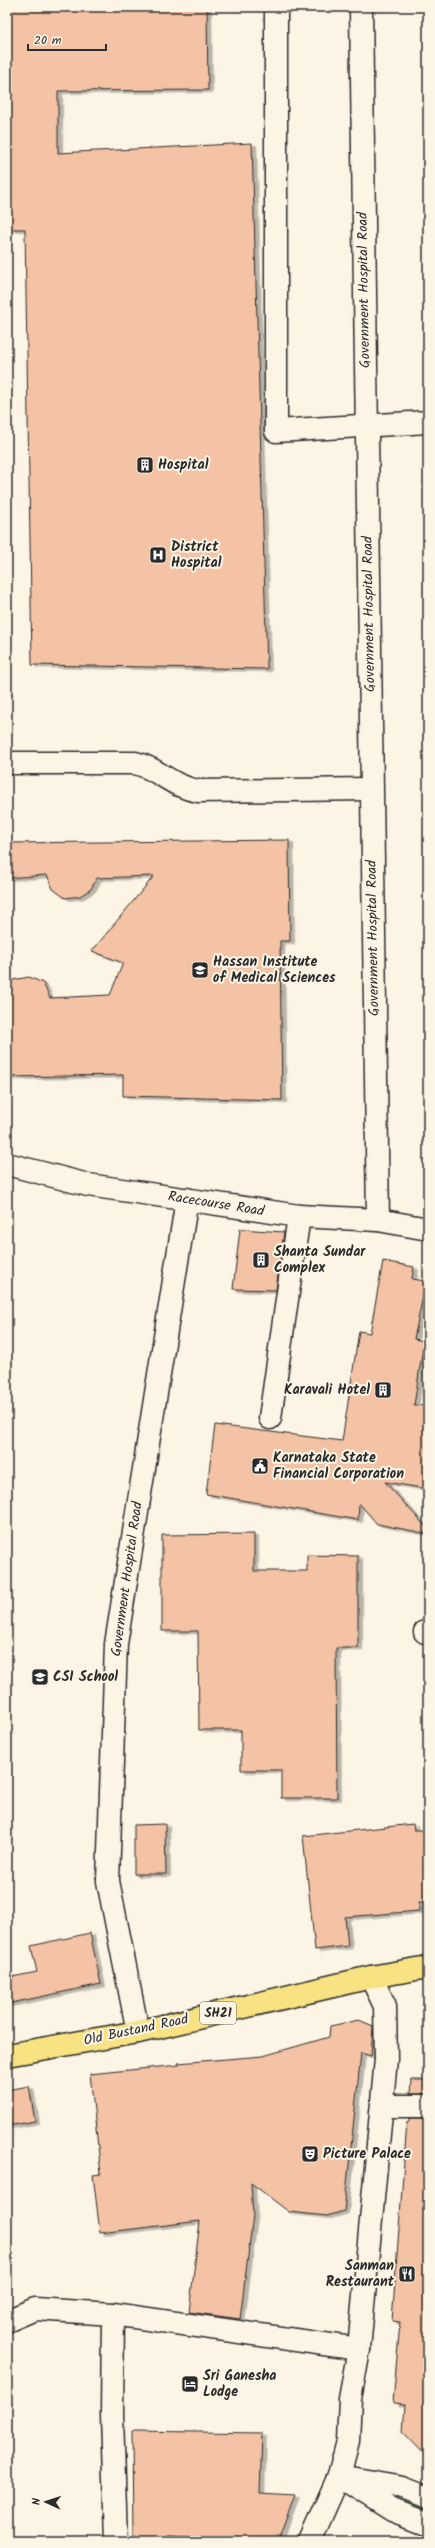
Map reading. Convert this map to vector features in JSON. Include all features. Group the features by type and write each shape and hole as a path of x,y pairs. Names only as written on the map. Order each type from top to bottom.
{"main road":[{"name":"Old Bustand Road","path":"7,2055 138,2032 371,1976 428,1967"}],"street":[{"path":"276,7 276,431 370,424 428,422"},
{"name":"Government Hospital Road","path":"361,7 370,424 371,789 378,1220"},
{"path":"7,763 135,763 148,766 181,788 198,791 371,789"},
{"name":"Racecourse Road","path":"7,1164 88,1185 299,1216 378,1220 428,1229"},
{"name":"Government Hospital Road","path":"138,2032 108,1881 116,1644 187,1200"},
{"path":"270,1418 299,1216"},
{"path":"310,2541 339,2476 348,2441 350,2399 359,2349 383,2106 386,2059 385,2006 371,1976"},
{"path":"383,2106 428,2106"},
{"path":"7,2322 35,2309 113,2314 359,2349"},
{"path":"113,2314 112,2415 116,2541"},
{"path":"339,2476 403,2487 428,2497"},
{"path":"339,2476 392,2510 428,2524"}],"green space":[{"path":"406,2499 428,2507 428,2515 404,2506"}],"building":[{"name":"Hospital","path":"7,7 207,7 208,90 58,91 58,153 252,143 267,669 32,665 25,229 7,229"},
{"name":"Hassan Institute of Medical Sciences","path":"289,840 290,941 280,941 282,1100 123,1096 123,1075 7,1077 7,981 29,977 43,983 50,998 110,995 123,963 92,951 154,876 97,878 91,889 80,896 65,898 53,889 47,875 7,878 7,843"},
{"name":"Shanta Sundar Complex","path":"240,1229 284,1232 276,1290 233,1289"},
{"path":"383,1261 414,1267 412,1279 426,1281 414,1339 424,1341 414,1405 428,1406 428,1489 385,1482 428,1529 428,1534 377,1524 359,1503 358,1520 206,1494 215,1425 342,1441 359,1331 370,1333"},
{"path":"254,1534 254,1571 307,1571 307,1555 358,1556 358,1648 336,1648 337,1798 281,1798 281,1770 241,1770 241,1730 199,1730 198,1631 162,1631 162,1535"},
{"path":"165,1824 166,1874 134,1874 134,1825"},
{"path":"413,1824 414,1830 428,1830 428,1902 419,1902 419,1911 345,1917 348,1946 315,1950 303,1836"},
{"path":"90,1933 101,1984 7,2004 7,1978 37,1972 31,1946"},
{"path":"359,2020 373,2026 371,2056 361,2053 344,2211 327,2216 289,2212 251,2183 253,2216 240,2319 189,2312 200,2221 100,2233 93,2175 101,2174 90,2074 179,2065 178,2063 263,2056 329,2037 330,2026"},
{"path":"411,2080 428,2080 428,2094 410,2094"},
{"path":"29,2086 35,2121 7,2126 7,2090"},
{"path":"409,2118 428,2118 428,2458 403,2432 405,2404 393,2403 400,2322 392,2321 407,2122 409,2122"},
{"path":"132,2431 262,2433 260,2493 295,2495 278,2541 169,2535 169,2541 133,2541"}],"place":[{"name":"Hospital","path":"145,465"},
{"name":"District Hospital","path":"158,555"},
{"name":"Hassan Institute of Medical Sciences","path":"200,970"},
{"name":"Shanta Sundar Complex","path":"261,1260"},
{"name":"Karavali Hotel","path":"383,1390"},
{"name":"Karnataka State Financial Corporation","path":"260,1466"},
{"name":"CSI School","path":"40,1677"},
{"name":"Picture Palace","path":"310,2154"},
{"name":"Sanman Restaurant","path":"407,2274"},
{"name":"Sri Ganesha Lodge","path":"190,2384"}]}
